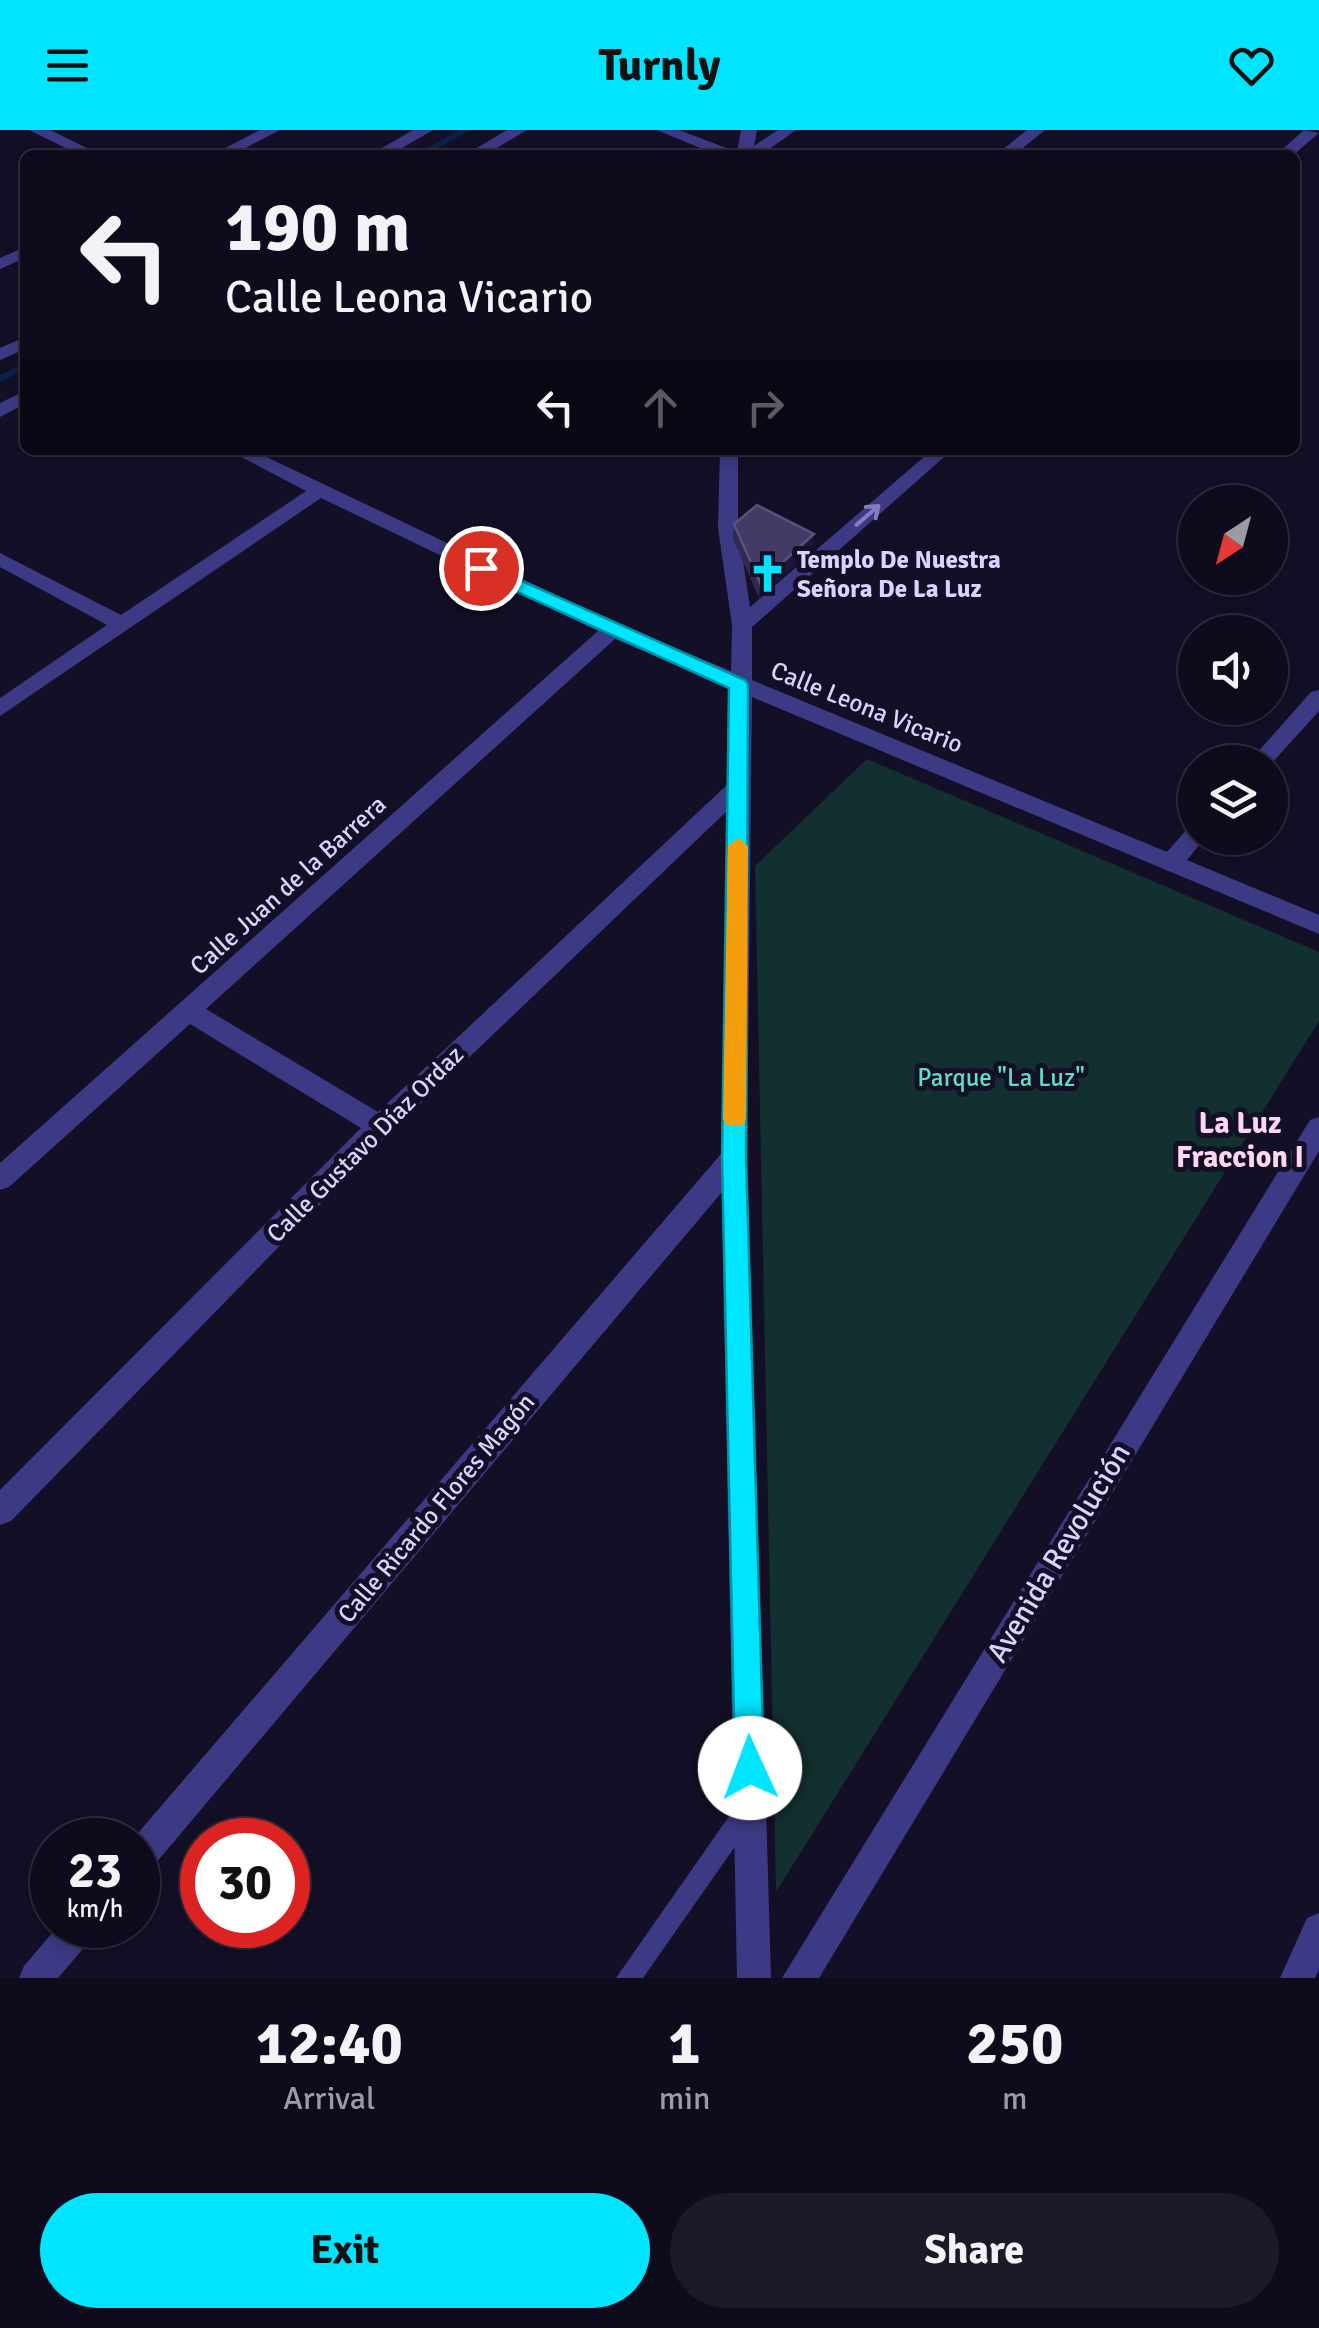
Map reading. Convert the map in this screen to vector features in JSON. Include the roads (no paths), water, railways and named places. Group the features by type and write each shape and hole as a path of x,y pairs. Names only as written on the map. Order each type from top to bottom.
{"street":[{"path":"37,130 82,150"},
{"path":"230,150 272,130"},
{"path":"387,150 425,130"},
{"path":"482,150 519,130"},
{"path":"665,130 718,150"},
{"path":"755,150 788,130"},
{"path":"1011,150 1038,130"},
{"path":"1290,150 1313,130"},
{"name":"Calle Leona Vicario","path":"247,455 612,630 1319,925"},
{"path":"730,455 728,528 742,624 738,684 734,1158 754,1978"},
{"path":"742,624 938,455"},
{"path":"0,708 318,492"},
{"path":"0,559 121,624"},
{"name":"Calle Juan de la Barrera","path":"0,1179 612,630"},
{"path":"1275,745 1319,696"},
{"name":"Calle Gustavo Díaz Ordaz","path":"0,1511 380,1126 739,786"},
{"path":"1171,862 1178,854"},
{"path":"189,1011 380,1126"},
{"name":"Avenida Revolución","path":"799,1978 1319,1128"},
{"name":"Calle Ricardo Flores Magón","path":"160,1832 734,1158"},
{"path":"1297,1978 1319,1930"},
{"path":"36,1978 61,1948"}],"lane":[{"path":"628,1978 750,1806"}],"waterway":[{"path":"428,150 466,130"},
{"path":"0,379 20,369"}],"place":[{"name":"Templo De Nuestra Señora De La Luz","path":"767,573"}],"district":[{"name":"La Luz Fraccion I","path":"1240,1140"}],"park label":[{"name":"Parque \"La Luz\"","path":"1001,1077"}]}
